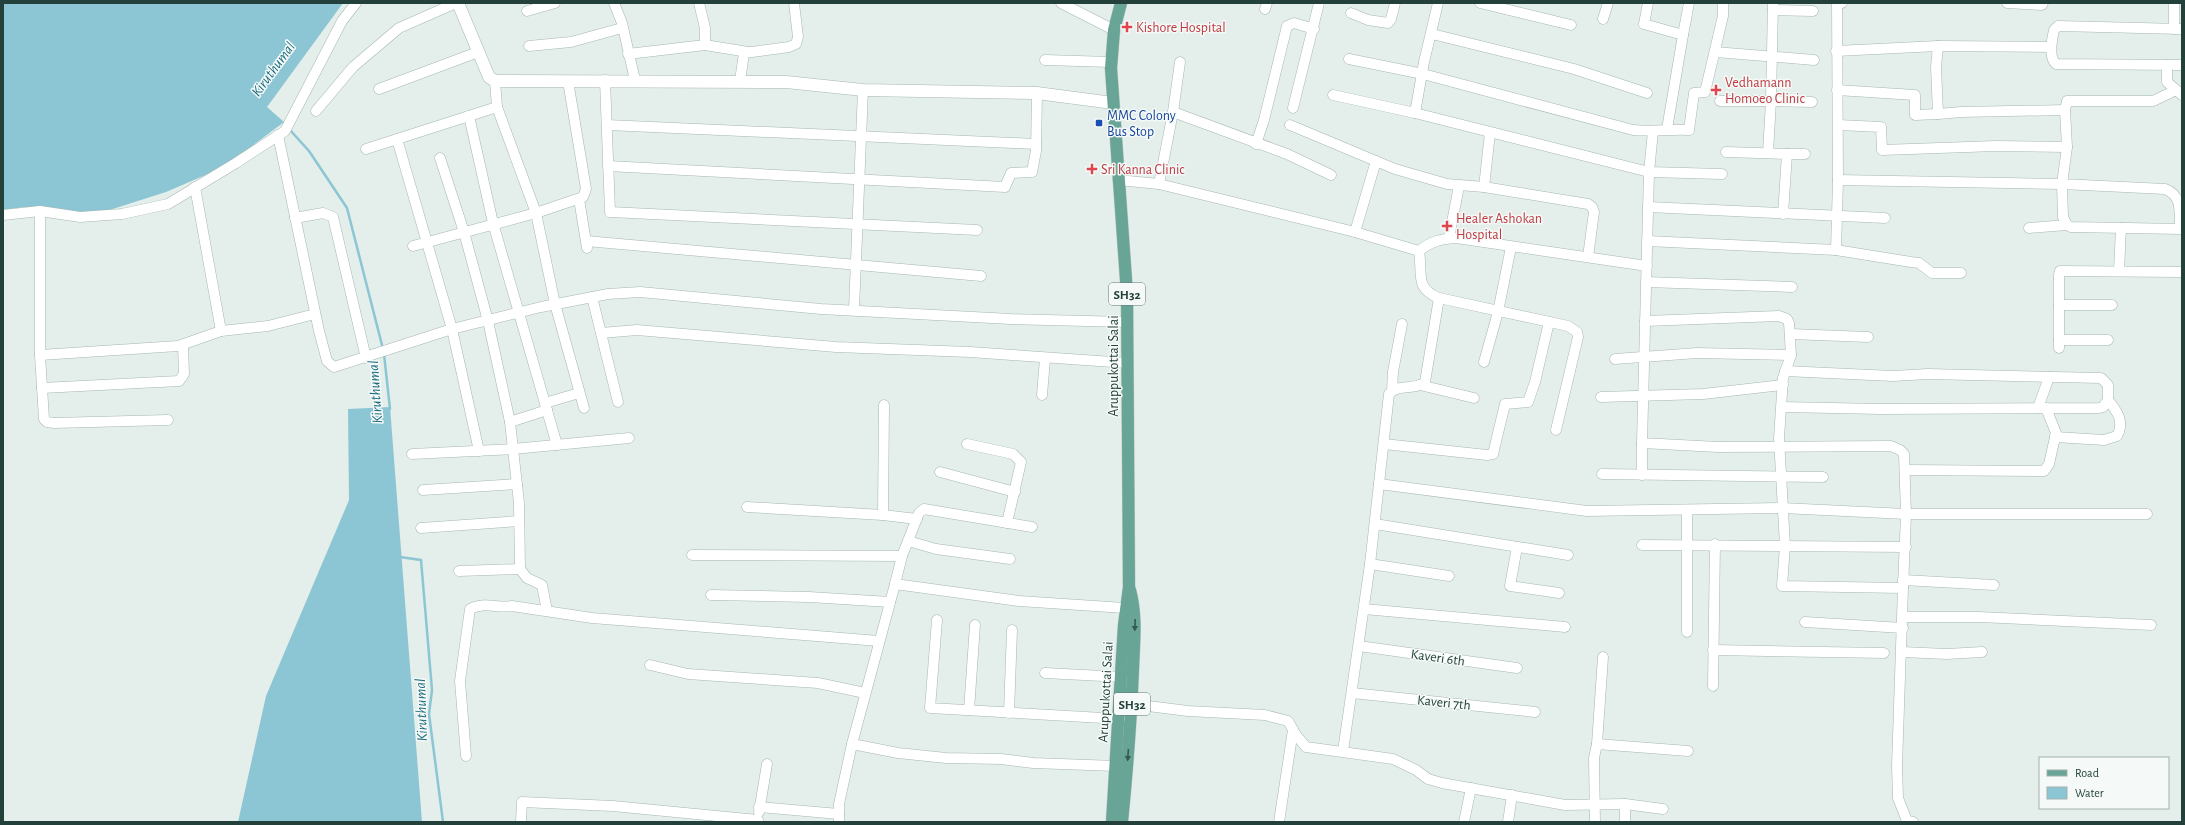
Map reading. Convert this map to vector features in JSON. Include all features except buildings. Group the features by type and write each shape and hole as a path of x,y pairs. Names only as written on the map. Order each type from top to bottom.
{"main road":[{"name":"Aruppukottai Salai","path":"1112,822 1120,719 1125,608 1129,587 1127,322 1111,62 1114,30 1121,3"},
{"name":"Aruppukottai Salai","path":"1122,822 1132,704 1135,609 1129,587"},
{"path":"1125,794 1131,822"}],"street":[{"path":"3,215 40,211 80,217 122,214 168,204 284,130 342,21 356,3"},
{"path":"316,111 353,67 399,28 457,3 489,77 495,80 786,82 863,90 1037,93 1113,103"},
{"path":"528,11 555,3"},
{"path":"614,3 635,80"},
{"path":"698,3 705,28 705,45"},
{"path":"628,54 705,45 748,52 789,47 796,44 798,37 794,3"},
{"path":"1061,3 1114,30"},
{"path":"1293,108 1319,3"},
{"path":"1351,13 1368,20 1388,22 1391,19 1395,3"},
{"path":"1415,113 1438,3"},
{"path":"1480,3 1571,25"},
{"path":"1603,19 1608,3"},
{"path":"1648,3 1644,24 1683,35"},
{"path":"1667,129 1689,3"},
{"path":"1349,59 1423,74 1636,130 1689,130 1694,93 1705,92 1723,16 1724,3"},
{"path":"1836,250 1838,217 1838,126 1836,3 1842,3"},
{"path":"2007,3 2042,5 2043,3"},
{"path":"2174,3 2178,29 2058,26 2054,30 2051,47 2052,60 2056,64 2182,65"},
{"path":"1768,153 1773,6 1813,11"},
{"path":"1256,144 1264,120 1287,26 1294,23 1315,23"},
{"path":"529,46 571,42 622,28"},
{"path":"1432,34 1574,69 1647,93"},
{"path":"1836,51 1938,46 2051,47"},
{"path":"1938,46 1936,67 1938,114"},
{"path":"379,89 478,52"},
{"path":"740,82 743,57 748,52"},
{"path":"1714,52 1772,58 1814,60"},
{"path":"1045,60 1111,62"},
{"path":"1159,184 1173,112 1180,62"},
{"path":"2167,65 2167,82 2179,92"},
{"path":"495,80 497,107 536,213 555,304 584,408"},
{"path":"413,246 493,223 536,213 579,199 586,194 568,80"},
{"path":"605,80 610,212 977,230"},
{"path":"854,309 863,90"},
{"path":"1837,90 1915,95 1915,115 1961,112 2065,110"},
{"path":"2067,225 2063,216 2062,184 2067,147 2066,103 2070,100 2153,101 2179,92"},
{"path":"608,166 1005,187 1011,173 1032,172 1036,144 1037,93"},
{"path":"1333,95 1415,113 1490,133 1635,167 1649,172 1722,174"},
{"path":"1720,101 1771,100 1812,102"},
{"path":"366,149 497,107"},
{"path":"1173,112 1256,144 1287,154 1331,174"},
{"path":"469,116 493,223 557,445"},
{"path":"607,125 1036,144"},
{"path":"1290,126 1395,169 1460,186 1484,187 1583,203 1592,207 1594,212 1588,258"},
{"path":"1838,126 1881,127 1882,150 1996,146 2067,147"},
{"path":"284,130 295,218 315,314 329,365 338,367 452,329 555,304 592,297 640,292 789,306 1010,319 1127,322"},
{"path":"1642,475 1649,172 1653,131"},
{"path":"1484,187 1490,133"},
{"path":"397,139 452,329 479,451"},
{"path":"1726,152 1805,154"},
{"path":"1784,214 1787,154"},
{"path":"440,158 464,232 488,321 510,422 517,484 520,569 523,575 542,585 547,611"},
{"path":"1355,232 1376,161"},
{"path":"1118,180 1159,184 1355,232 1419,251"},
{"path":"1838,180 2062,184 2165,189 2172,192 2179,201 2181,229 2071,227 2067,225 2029,228"},
{"path":"1449,238 1460,186"},
{"path":"195,187 221,331"},
{"path":"579,199 587,245 981,276"},
{"path":"1648,207 1885,218"},
{"path":"40,211 40,355 43,415 47,422 168,420"},
{"path":"295,218 323,213 333,217 366,358"},
{"path":"2119,271 2121,228"},
{"path":"1419,251 1429,243 1449,238 1647,266"},
{"path":"1647,241 1836,250 1919,263 1932,273 1961,273"},
{"path":"1484,362 1498,312 1511,247"},
{"path":"1419,251 1423,289 1428,294 1498,312 1568,326 1577,332 1578,337 1556,430"},
{"path":"2108,340 2059,344 2060,271 2180,272"},
{"path":"1646,282 1792,287"},
{"path":"592,297 618,402"},
{"path":"1420,385 1426,379 1439,298"},
{"path":"2059,305 2112,305"},
{"path":"40,355 183,345 221,331 268,326 315,314"},
{"path":"1645,320 1783,316 1789,323 1791,355 1785,371 1779,438 1781,447 1782,508 1785,546 1782,586 1903,584 1994,585"},
{"path":"1384,444 1487,455 1493,454 1506,404 1528,402 1549,322"},
{"path":"1344,751 1370,564 1389,394 1392,391 1392,372 1402,324"},
{"path":"601,333 638,330 836,347 970,352 1045,359 1128,363"},
{"path":"1790,334 1868,337"},
{"path":"42,388 178,381 184,374 183,345"},
{"path":"1615,359 1697,353 1791,355"},
{"path":"1042,396 1045,359"},
{"path":"1782,407 1881,409 2098,408 2103,407 2108,400 2108,385 2101,378 1928,374 1893,376 1785,371"},
{"path":"1905,470 2044,471 2049,464 2056,430 2042,408 2050,377"},
{"path":"1392,391 1420,385 1474,398"},
{"path":"1601,397 1703,394 1783,385"},
{"path":"510,422 579,392"},
{"path":"2055,437 2104,440 2117,436 2121,429 2118,412 2108,400"},
{"path":"883,515 884,405"},
{"path":"412,454 513,449 629,438"},
{"path":"1642,443 1781,447 1891,446 1900,450 1904,454 1906,547 1903,584 1903,628 1897,766 1898,798 1907,821 1913,822"},
{"path":"967,444 1013,454 1019,458 1021,465 1007,523"},
{"path":"940,472 1015,492"},
{"path":"1602,474 1823,477"},
{"path":"423,490 517,484"},
{"path":"1379,484 1587,511 1782,508 1906,514 2147,514"},
{"path":"747,507 883,515 917,519"},
{"path":"759,806 839,818 845,771 879,641 902,556 922,510 930,508 1032,527"},
{"path":"1687,510 1687,632"},
{"path":"420,528 519,521"},
{"path":"1375,524 1568,555"},
{"path":"908,541 936,549 1010,559"},
{"path":"1642,545 1715,544 1812,548 1906,547"},
{"path":"1713,686 1715,544"},
{"path":"1517,547 1510,586 1559,593"},
{"path":"692,555 902,556"},
{"path":"1370,564 1450,576"},
{"path":"459,571 520,569"},
{"path":"895,584 1019,601 1125,608"},
{"path":"711,595 809,597 890,602"},
{"path":"466,756 460,681 470,609 478,605 495,605 504,608 512,606 592,618 879,641"},
{"path":"1364,609 1565,627"},
{"path":"1903,617 1979,617 2151,625"},
{"path":"937,620 930,708 1120,719"},
{"path":"1805,622 1903,628"},
{"path":"969,710 974,625"},
{"path":"1009,713 1012,630"},
{"name":"Kaveri 6th","path":"1359,646 1517,668"},
{"path":"1713,650 1884,653"},
{"path":"1902,652 1947,654 1982,652"},
{"path":"1595,822 1594,758 1597,744 1603,657"},
{"path":"650,665 688,674 818,683 865,693"},
{"path":"1045,673 1122,677"},
{"name":"Kaveri 7th","path":"1352,693 1535,712"},
{"path":"1132,704 1188,710 1265,715 1288,721 1293,730 1306,746 1393,759 1416,770 1428,779 1471,788 1565,805 1625,804 1663,809"},
{"path":"1279,822 1293,730"},
{"path":"852,744 898,753 946,758 1001,759 1033,763 1116,766"},
{"path":"1597,744 1688,751"},
{"path":"521,822 522,802 613,806 758,821 759,806 767,764"},
{"path":"1464,822 1471,788"},
{"path":"1508,822 1512,795"},
{"path":"1625,804 1625,822"}],"water":[{"path":"3,3 343,3 267,107 284,122 224,167 166,192 97,214 25,207 3,210"},
{"path":"390,407 422,822 238,822 266,696 349,500 348,409"}],"waterway":[{"name":"Kiruthumal","path":"290,130 309,151 347,208 383,349"},
{"name":"Kiruthumal","path":"384,354 390,409"},
{"name":"Kiruthumal","path":"400,557 421,560 432,690 429,714 443,822"}],"place":[{"name":"Kishore Hospital","path":"1127,27"},
{"name":"Vedhamann Homoeo Clinic","path":"1716,90"},
{"name":"MMC Colony Bus Stop","path":"1099,123"},
{"name":"Sri Kanna Clinic","path":"1092,169"},
{"name":"Healer Ashokan Hospital","path":"1447,226"}]}
